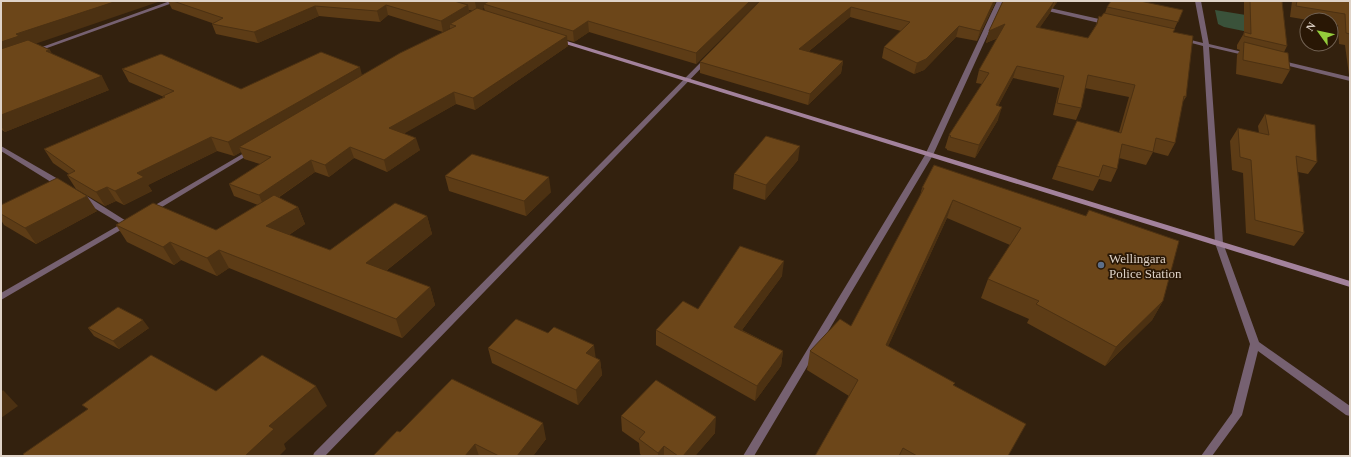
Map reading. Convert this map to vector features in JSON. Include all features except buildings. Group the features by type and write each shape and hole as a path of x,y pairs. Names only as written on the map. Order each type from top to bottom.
{"street":[{"path":"30,52 175,1"},
{"path":"748,456 929,155 1000,1"},
{"path":"1198,1 1206,44 1219,243 1254,344 1237,415 1206,456"},
{"path":"1038,8 1114,24"},
{"path":"553,38 1350,284"},
{"path":"1175,38 1251,55"},
{"path":"318,456 709,57"},
{"path":"1274,61 1350,79"},
{"path":"1,148 71,190 130,222 1,297"},
{"path":"141,216 255,148"},
{"path":"1254,344 1350,412"}],"green space":[{"path":"1215,10 1276,20 1283,39 1224,27 1218,24"}],"place":[{"name":"Wellingara Police Station","path":"1101,265"}]}
